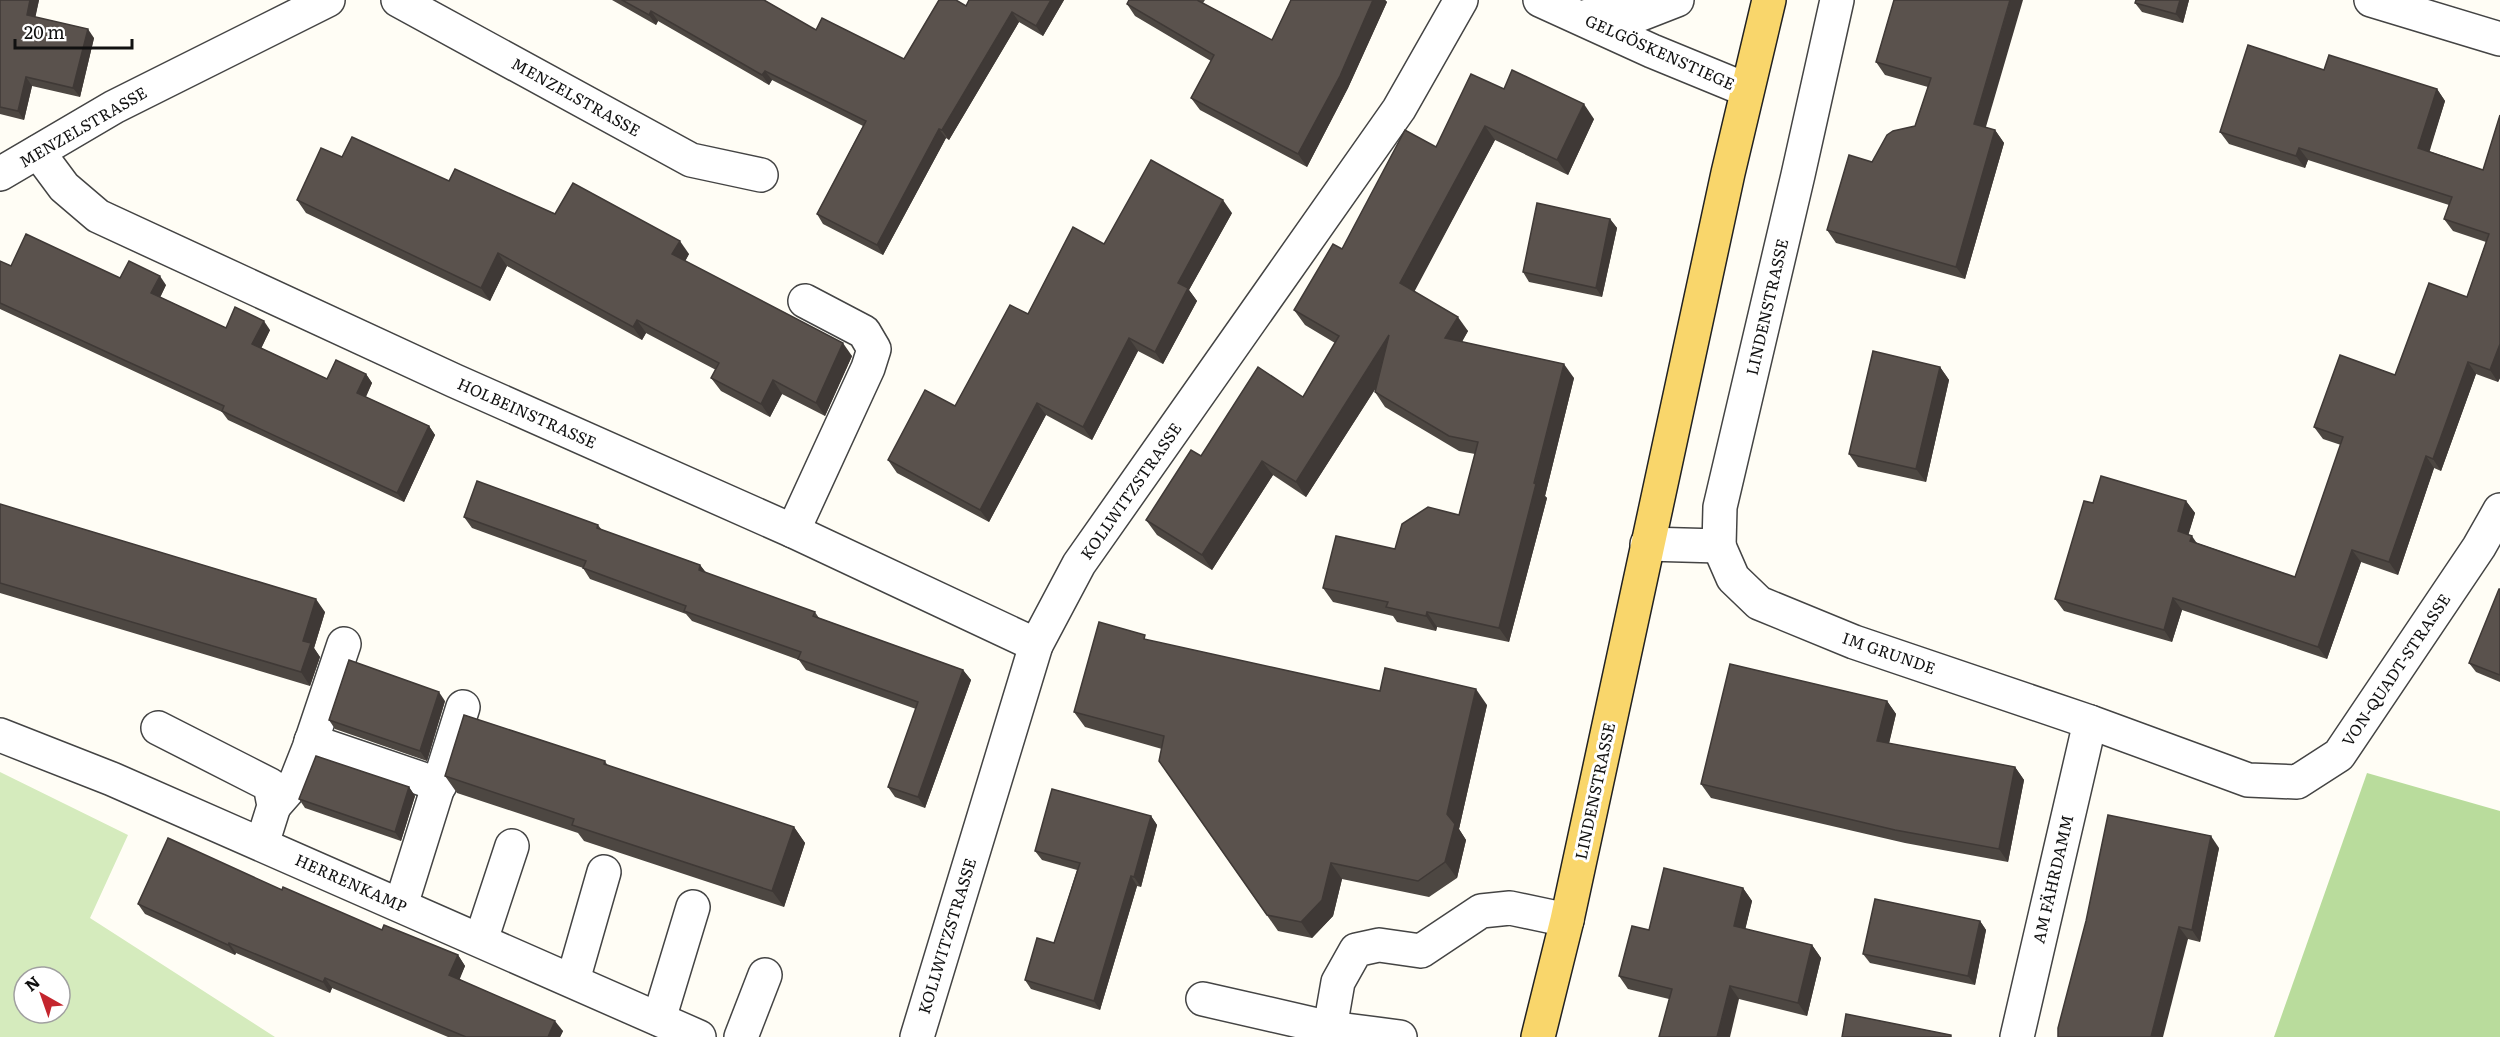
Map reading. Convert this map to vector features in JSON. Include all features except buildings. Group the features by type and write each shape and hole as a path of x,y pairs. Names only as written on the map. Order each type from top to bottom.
{"main road":[{"name":"LINDENSTRASSE","path":"1538,1037 1567,920 1746,90 1769,0"}],"street":[{"name":"MENZELSTRASSE","path":"0,174 114,107 328,0"},
{"name":"MENZELSTRASSE","path":"398,0 691,160 761,175"},
{"name":"KOLLWITZSTRASSE","path":"917,1037 1036,645 1079,564 1399,109 1461,0"},
{"name":"GELGÖSKENSTIEGE","path":"1540,0 1652,51 1746,90"},
{"path":"1577,16 1636,16 1677,0"},
{"name":"LINDENSTRASSE","path":"1719,546 1720,507 1837,0"},
{"path":"2371,0 2500,39"},
{"name":"HOLBEINSTRASSE","path":"38,152 64,187 98,216 455,381 793,531 1036,645"},
{"path":"793,531 868,368 874,349 864,332 805,301"},
{"name":"VON-QUADT-STRASSE","path":"2090,722 2248,780 2296,782 2339,755 2479,547 2500,510"},
{"path":"1647,544 1719,546"},
{"name":"IM GRUNDE","path":"1719,546 1733,578 1759,603 1854,642 2090,722"},
{"path":"262,844 274,806 296,781 344,644"},
{"path":"401,905 464,707"},
{"name":"AM FÄHRDAMM","path":"2017,1037 2090,722"},
{"path":"158,728 270,785 274,806"},
{"name":"HERRENKAMP","path":"0,735 112,778 699,1037"},
{"path":"311,741 440,785"},
{"path":"481,940 512,846"},
{"path":"573,980 604,872"},
{"path":"659,1018 693,907"},
{"path":"1330,1028 1338,982 1356,951 1379,945 1421,951 1481,911 1510,908 1567,920"},
{"path":"741,1037 765,975"},
{"path":"1203,999 1330,1028 1400,1037"}],"green space":[{"path":"0,772 128,835 90,918 275,1037 0,1037"},
{"path":"2367,773 2500,811 2500,1037 2274,1037"}]}
